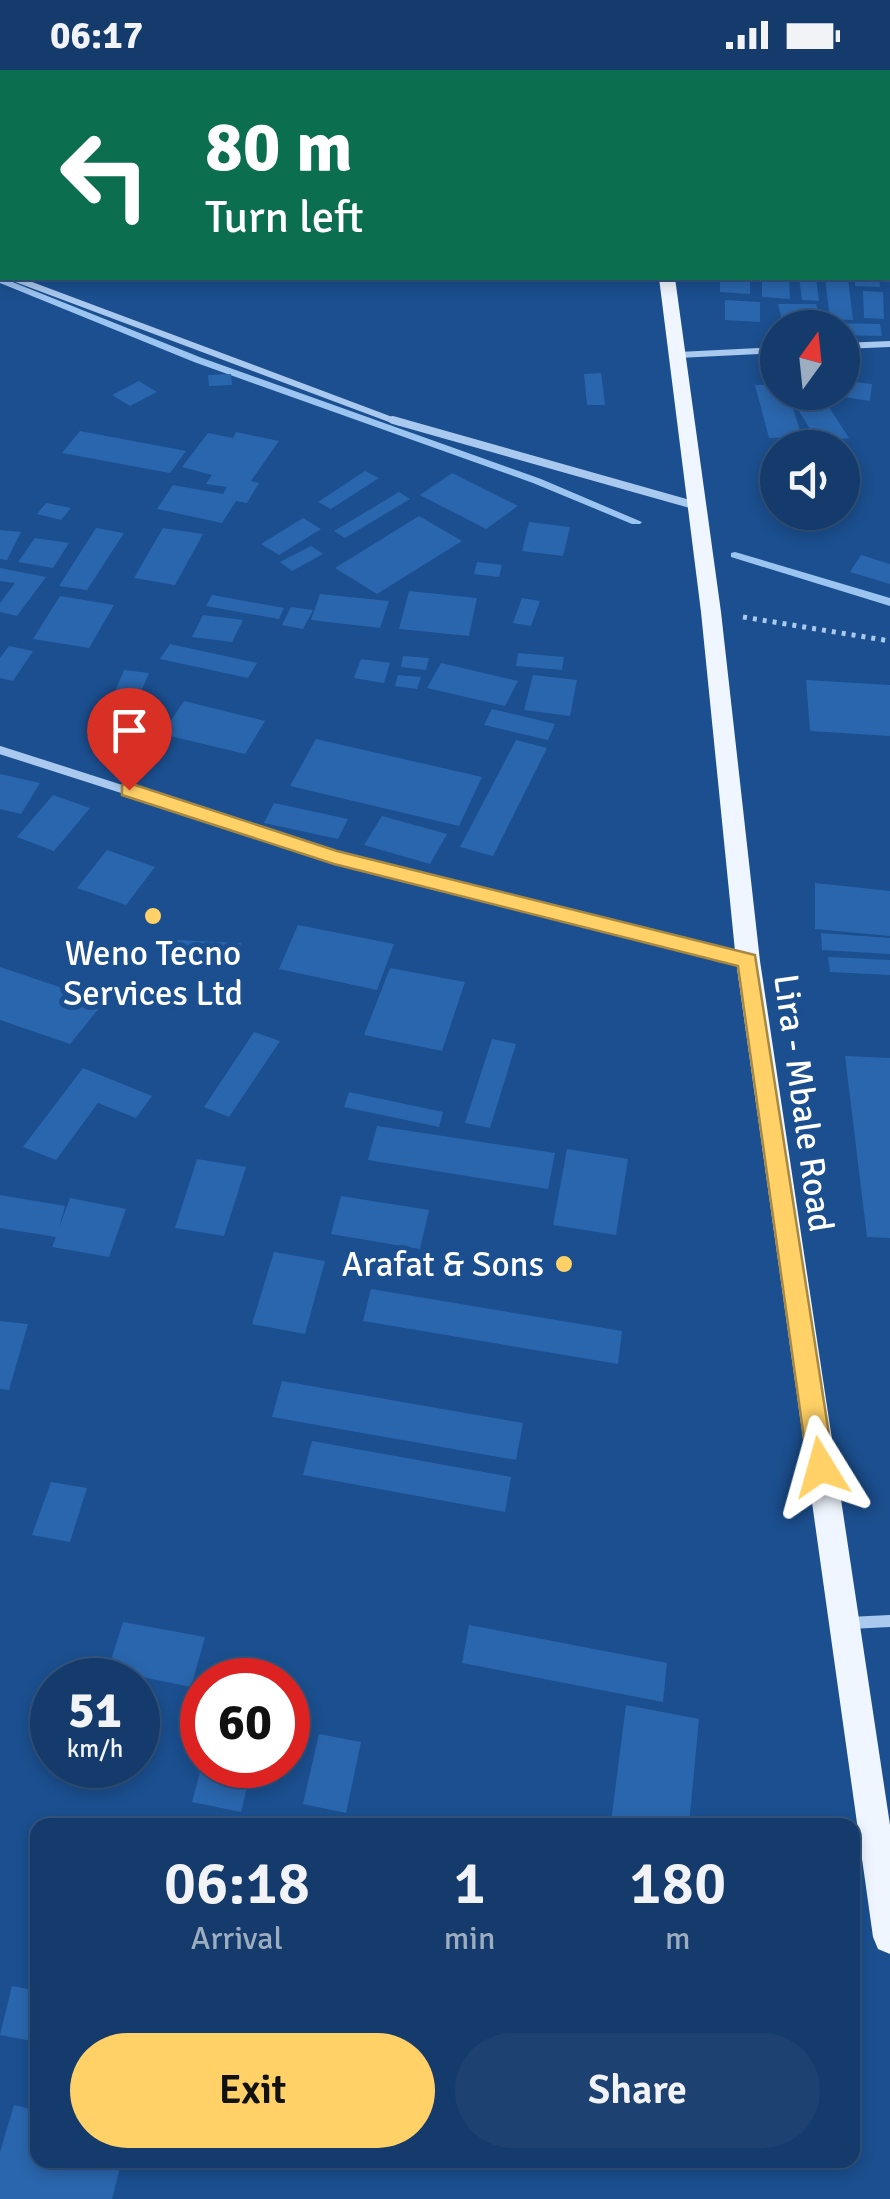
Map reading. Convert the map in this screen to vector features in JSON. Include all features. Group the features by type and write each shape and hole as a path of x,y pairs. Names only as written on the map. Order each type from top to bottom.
{"main road":[{"name":"Lira - Mbale Road","path":"667,280 710,612 748,961 890,1936"}],"street":[{"path":"18,280 421,430 697,506"},
{"path":"860,345 890,344"},
{"path":"678,355 760,351"},
{"path":"0,750 334,857 748,961"},
{"path":"843,1623 890,1621"}],"path":[{"path":"710,612 890,641"}],"building":[{"path":"720,280 750,280 750,294 720,292"},
{"path":"762,280 789,280 790,299 762,297"},
{"path":"799,280 816,280 819,301 802,300"},
{"path":"825,280 848,280 852,310 829,310"},
{"path":"855,280 879,280 880,287 855,286"},
{"path":"863,291 883,292 884,319 864,318"},
{"path":"725,300 760,302 760,322 725,320"},
{"path":"778,304 816,304 818,310 780,310"},
{"path":"860,324 880,324 882,336 860,335"},
{"path":"601,373 605,405 587,405 584,374"},
{"path":"231,374 232,385 209,386 208,375"},
{"path":"139,381 157,392 130,406 112,395"},
{"path":"860,383 872,384 870,401 860,399"},
{"path":"762,410 794,410 800,430 767,430"},
{"path":"798,410 831,410 844,430 811,430"},
{"path":"80,431 186,451 170,473 62,453"},
{"path":"236,432 279,441 251,481 259,483 247,503 236,501 222,523 157,509 173,485 223,494 227,487 206,484 212,475 182,467 208,433 233,438"},
{"path":"365,471 379,478 331,509 318,502"},
{"path":"452,473 518,506 486,529 420,495"},
{"path":"399,492 410,499 345,538 334,531"},
{"path":"46,503 71,508 61,520 37,514"},
{"path":"419,516 462,541 377,594 335,568"},
{"path":"303,518 321,529 279,555 261,544"},
{"path":"529,522 570,527 563,556 522,551"},
{"path":"96,528 124,533 87,590 59,586"},
{"path":"163,528 203,534 175,585 134,578"},
{"path":"0,530 21,532 7,560 0,559"},
{"path":"35,538 69,543 53,568 18,562"},
{"path":"311,546 323,554 292,571 280,562"},
{"path":"861,555 890,564 890,584 850,572"},
{"path":"477,562 502,565 499,577 474,574"},
{"path":"0,568 46,577 17,616 0,612 0,603 15,583 0,581"},
{"path":"409,591 477,598 469,636 399,629"},
{"path":"320,594 389,601 380,628 311,620"},
{"path":"212,595 284,608 279,619 206,606"},
{"path":"60,596 114,605 89,648 33,639"},
{"path":"522,598 540,601 531,626 513,623"},
{"path":"291,607 313,610 303,629 282,625"},
{"path":"203,615 243,620 232,642 192,637"},
{"path":"170,644 257,663 248,678 160,659"},
{"path":"9,646 33,651 13,681 0,678 0,658"},
{"path":"518,653 564,657 562,670 516,666"},
{"path":"403,656 429,658 426,670 401,667"},
{"path":"361,659 390,663 384,683 354,678"},
{"path":"441,663 518,681 505,706 427,688"},
{"path":"124,670 149,673 116,751 91,748"},
{"path":"398,675 421,677 417,689 395,686"},
{"path":"533,675 577,680 570,716 524,710"},
{"path":"806,680 890,685 890,736 810,731"},
{"path":"184,701 265,721 245,754 162,734"},
{"path":"492,709 555,724 548,740 484,725"},
{"path":"316,739 482,777 459,826 290,786"},
{"path":"516,740 547,748 493,856 460,847"},
{"path":"0,774 40,783 21,814 0,809"},
{"path":"53,795 90,808 54,851 17,837"},
{"path":"274,803 348,819 338,839 264,823"},
{"path":"382,816 447,834 430,864 364,845"},
{"path":"107,850 155,867 126,905 77,888"},
{"path":"815,883 890,891 890,936 815,929"},
{"path":"298,925 394,944 377,990 279,969"},
{"path":"821,933 890,938 890,954 822,950"},
{"path":"176,940 241,943 238,959 172,957"},
{"path":"828,957 890,960 890,975 830,972"},
{"path":"0,967 104,1002 70,1044 0,1020"},
{"path":"390,968 465,982 442,1051 364,1035"},
{"path":"254,1032 280,1041 229,1117 204,1107"},
{"path":"492,1039 516,1044 490,1128 465,1123"},
{"path":"845,1056 890,1058 890,1238 867,1237"},
{"path":"83,1068 152,1096 136,1118 98,1103 56,1160 23,1147"},
{"path":"349,1092 443,1112 439,1127 344,1107"},
{"path":"377,1126 555,1153 548,1189 368,1160"},
{"path":"567,1149 628,1159 616,1235 553,1225"},
{"path":"197,1159 246,1167 224,1236 175,1228"},
{"path":"0,1195 65,1206 59,1228 70,1198 126,1209 109,1257 52,1247 56,1237 0,1228"},
{"path":"341,1196 429,1210 420,1249 331,1234"},
{"path":"274,1252 325,1261 305,1334 252,1324"},
{"path":"371,1289 622,1331 618,1364 363,1321"},
{"path":"0,1321 28,1324 9,1390 0,1389"},
{"path":"282,1381 523,1423 516,1460 272,1417"},
{"path":"312,1441 511,1477 505,1512 303,1475"},
{"path":"51,1482 87,1488 70,1542 32,1535"},
{"path":"123,1622 205,1637 199,1658 180,1658 180,1685 160,1681 160,1658 112,1658"},
{"path":"469,1625 667,1663 663,1702 462,1663"},
{"path":"626,1705 699,1719 690,1818 612,1818"},
{"path":"319,1734 361,1742 346,1813 303,1804 307,1788 310,1788"},
{"path":"196,1788 247,1788 241,1812 192,1802"},
{"path":"12,1986 30,1989 30,2041 0,2035"},
{"path":"14,2105 30,2109 30,2168 120,2168 112,2199 0,2199 0,2152"}],"waterway":[{"path":"0,280 198,360 537,481 636,522"},
{"path":"735,555 890,602"}],"place":[{"name":"Weno Tecno Services Ltd","path":"153,916"},
{"name":"Arafat & Sons","path":"564,1264"}],"route":[{"path":"129,790 334,857 748,961 821,1467"}]}
